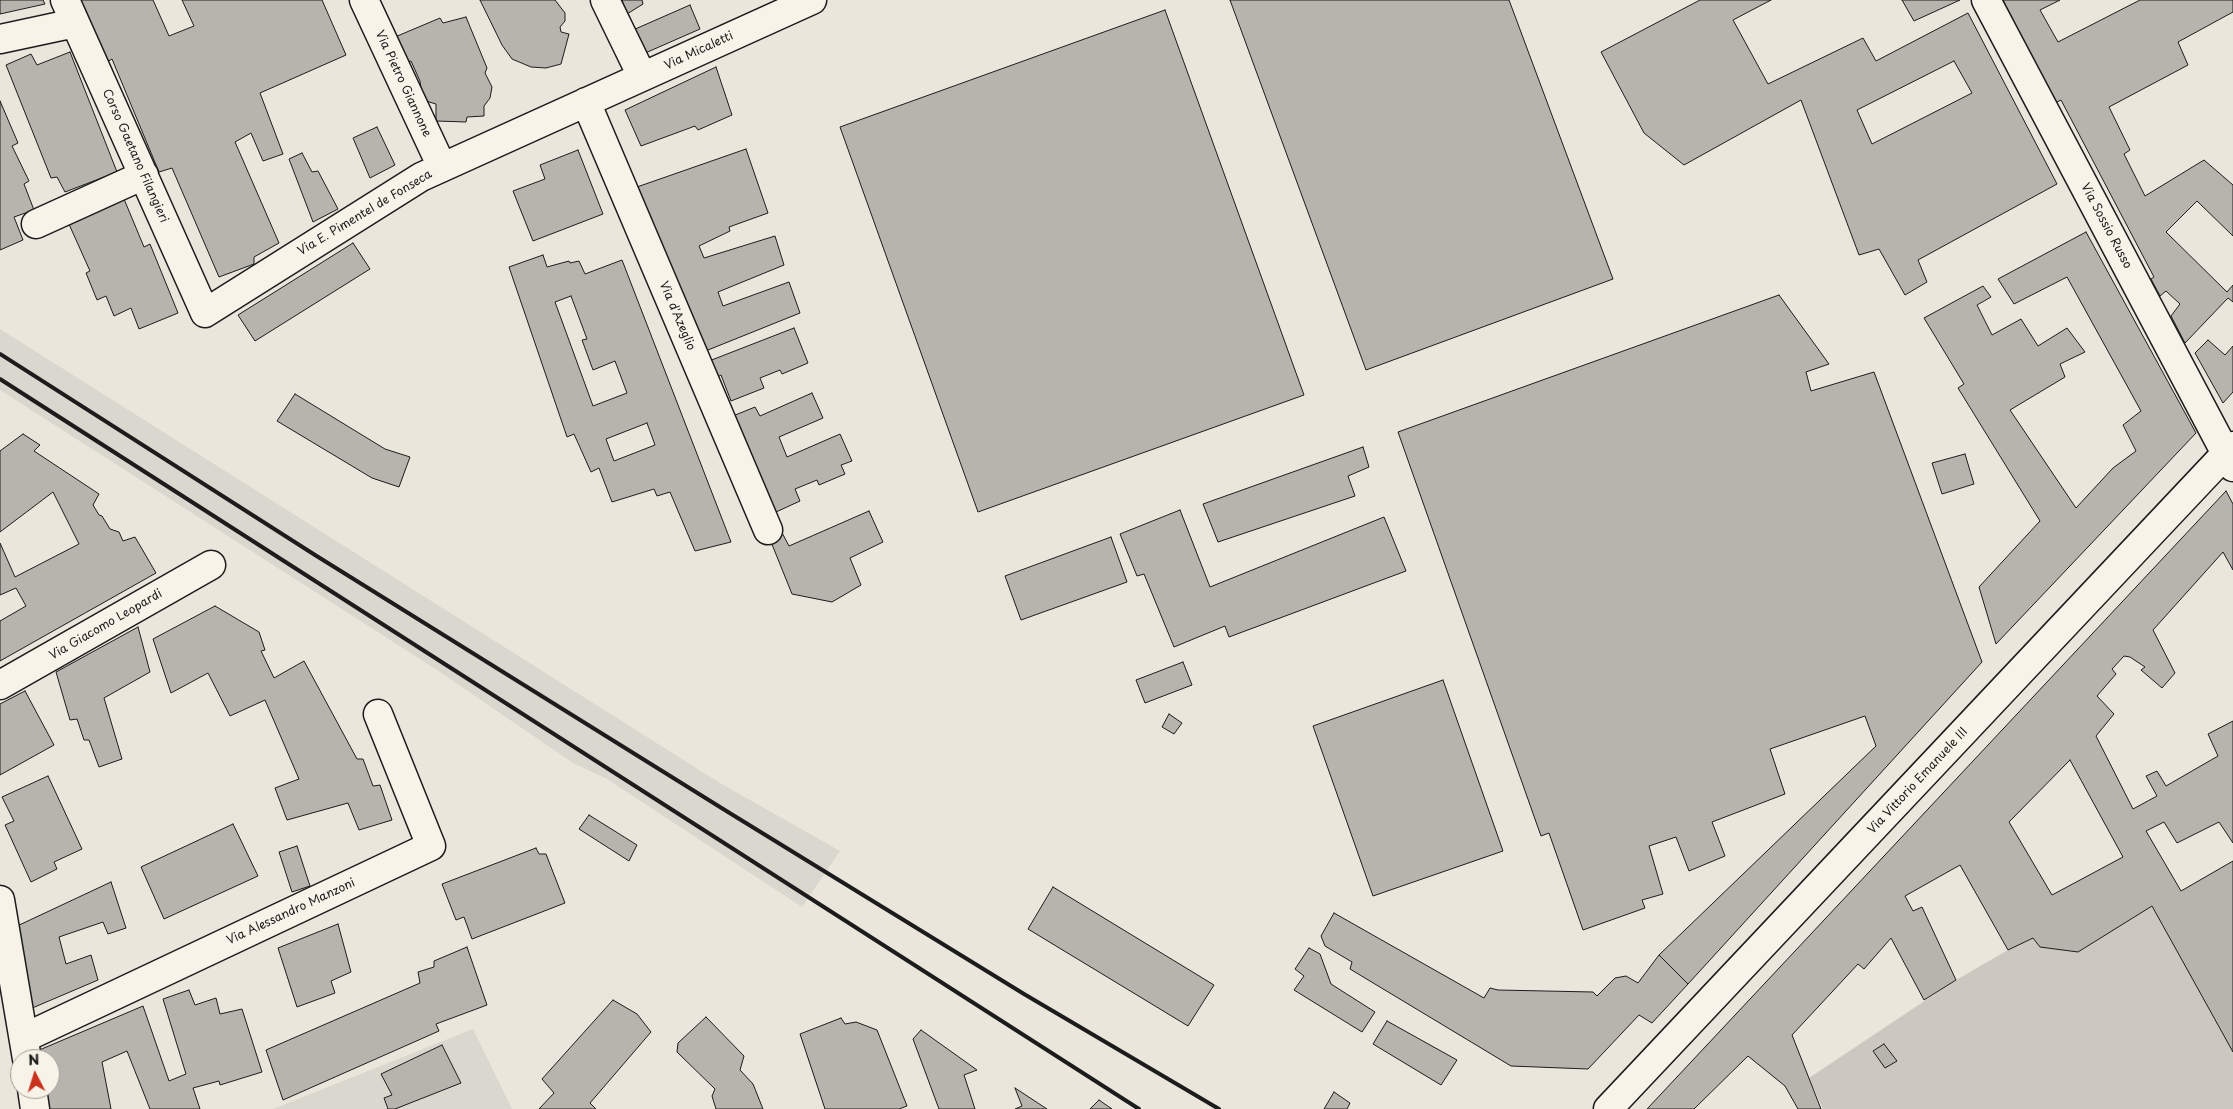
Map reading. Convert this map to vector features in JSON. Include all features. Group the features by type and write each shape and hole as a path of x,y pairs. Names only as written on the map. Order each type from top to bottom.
{"street":[{"name":"Via Pietro Giannone","path":"364,0 442,167"},
{"path":"605,0 642,76"},
{"name":"Via Micaletti","path":"586,102 812,0"},
{"name":"Via Sossio Russo","path":"1986,0 2231,455"},
{"path":"0,39 70,12"},
{"name":"Corso Gaetano Filangieri","path":"70,12 205,313"},
{"name":"Via E. Pimentel de Fonseca","path":"205,313 421,177 586,102"},
{"name":"Via d'Azeglio","path":"586,102 768,530"},
{"path":"36,224 144,175"},
{"name":"Via Vittorio Emanuele III","path":"1608,1109 2231,455"},
{"name":"Via Giacomo Leopardi","path":"0,685 211,565"},
{"name":"Via Alessandro Manzoni","path":"25,1048 431,846 378,714"},
{"path":"0,900 25,1048"}],"shaded area":[{"path":"0,329 720,783 840,851 802,907 607,779 573,763 437,670 0,390"},
{"path":"2152,906 2233,1052 2233,1109 1823,1109 1809,1078 1956,980 2033,938 2040,947 2078,952"},
{"path":"473,1029 512,1109 273,1109"}],"building":[{"path":"0,0 43,0 45,4 0,14"},
{"path":"81,0 153,0 169,36 194,26 182,0 322,0 346,55 260,93 283,154 263,161 251,133 235,142 279,243 254,257 254,264 219,277 172,168 159,172 112,59 107,62"},
{"path":"480,0 555,0 565,13 565,21 560,27 561,32 569,34 561,64 546,68 531,67 512,59 502,45"},
{"path":"622,0 642,0 643,4 627,14"},
{"path":"1230,0 1509,0 1613,279 1366,370"},
{"path":"1700,0 1771,0 1733,20 1768,84 1863,38 1876,61 1968,13 2057,184 1918,260 1927,282 1905,295 1879,249 1859,255 1801,100 1684,165 1644,133 1601,52","holes":["1954,61 1972,93 1872,144 1857,110"]},
{"path":"1902,0 1960,0 1914,21"},
{"path":"2003,0 2060,0 2040,10 2058,42 2140,0 2233,0 2233,12 2178,42 2188,65 2109,107 2130,150 2124,154 2145,196 2204,160 2233,185 2233,236 2197,201 2166,232 2227,292 2233,285 2233,302 2228,298 2185,343 2171,316 2180,304 2166,291 2160,296 2151,279 2154,277 2061,100 2055,103"},
{"path":"690,5 700,29 643,54 633,30"},
{"path":"1165,10 1304,395 978,512 840,127"},
{"path":"466,17 487,68 485,73 492,87 490,98 484,106 484,116 467,117 466,122 436,121 436,104 429,102 422,95 420,81 411,61 406,63 395,37 440,18 443,23"},
{"path":"70,52 117,172 65,192 57,177 51,178 6,65 31,54 37,65"},
{"path":"716,67 732,115 698,130 695,126 641,146 625,110"},
{"path":"0,101 18,143 12,146 29,181 24,184 34,210 14,217 23,240 0,250"},
{"path":"377,127 395,165 370,178 353,138"},
{"path":"746,149 768,213 729,227 730,231 699,246 704,258 775,236 784,265 718,292 723,306 789,282 800,313 703,352 637,187"},
{"path":"578,150 603,214 533,241 513,191 545,179 540,165"},
{"path":"302,153 312,172 318,171 338,209 313,222 289,159"},
{"path":"124,199 144,247 150,244 178,313 139,329 131,308 114,316 106,296 97,300 86,273 90,271 68,222"},
{"path":"2086,232 2196,433 1996,644 1979,587 2040,521 1958,388 1964,384 1924,318 1983,286 1991,297 1977,305 1992,335 2021,319 2038,346 2067,328 2085,352 2060,364 2065,377 2010,410 2076,508 2113,468 2136,451 2123,425 2141,411 2067,277 2014,304 1998,279"},
{"path":"353,243 370,269 255,341 238,315"},
{"path":"543,255 547,267 569,261 570,263 579,261 585,274 622,260 731,542 695,551 670,492 657,496 654,489 612,502 599,468 591,472 574,434 567,437 509,267","holes":["571,296 587,339 582,340 593,370 615,361 627,393 593,406 555,302","647,423 655,445 614,461 606,439"]},
{"path":"1779,295 1829,364 1806,372 1811,391 1874,372 1982,662 1688,984 1659,955 1876,746 1865,716 1770,749 1785,794 1712,822 1725,856 1689,871 1676,837 1649,846 1663,894 1642,900 1645,908 1583,930 1549,833 1541,836 1398,432"},
{"path":"794,328 808,363 782,374 780,370 760,378 764,388 731,401 721,375 716,378 709,361"},
{"path":"2208,340 2225,355 2233,346 2233,392 2223,403 2195,353"},
{"path":"812,393 823,418 779,437 787,457 840,434 852,461 841,465 845,474 819,485 817,480 795,489 800,501 776,512 758,471 728,418 755,407 760,416"},
{"path":"295,394 385,449 410,457 399,487 372,478 277,421"},
{"path":"23,434 40,445 34,451 99,494 93,505 99,515 102,516 110,529 119,532 123,541 135,537 156,573 0,661 0,621 26,606 16,588 0,595 0,543 15,577 79,544 53,492 0,532 0,451"},
{"path":"1363,447 1369,467 1348,476 1355,496 1218,542 1203,504"},
{"path":"1965,454 1974,484 1942,494 1932,463"},
{"path":"2226,491 2233,504 2233,570 2223,552 2153,630 2175,673 2162,688 2141,670 2145,667 2130,657 2124,656 2112,669 2116,674 2097,696 2114,714 2096,736 2133,809 2157,796 2146,776 2157,771 2166,786 2218,756 2208,734 2233,721 2233,843 2219,822 2177,843 2164,822 2146,831 2181,891 2233,861 2233,1052 2152,906 2078,952 2040,947 2033,938 2008,950 1960,865 1905,896 1913,911 1922,907 1956,980 1924,1000 1891,938 1864,969 1858,964 1792,1035 1821,1109 1798,1109 1785,1086 1748,1056 1694,1109 1647,1109","holes":["2070,760 2123,857 2052,895 2009,822"]},
{"path":"1180,510 1210,587 1384,517 1406,571 1229,637 1225,626 1174,647 1144,574 1137,576 1120,534"},
{"path":"869,511 883,542 850,558 861,585 832,602 792,594 767,532 779,527 789,546"},
{"path":"1111,537 1127,582 1021,620 1005,576"},
{"path":"215,606 259,632 265,650 261,651 274,678 304,661 357,759 363,759 373,786 380,785 392,820 359,830 348,803 287,820 275,788 299,779 265,700 230,716 208,673 171,693 153,639"},
{"path":"138,627 150,672 104,698 122,759 99,767 89,740 84,740 77,719 70,720 56,672"},
{"path":"1183,662 1192,685 1145,703 1136,680"},
{"path":"1443,680 1503,851 1373,896 1313,726"},
{"path":"25,691 54,745 0,775 0,704"},
{"path":"1169,714 1182,723 1174,734 1162,727"},
{"path":"48,776 82,849 54,862 57,869 31,882 5,825 14,821 2,797"},
{"path":"589,815 637,845 629,861 579,829"},
{"path":"233,824 258,876 164,919 141,867"},
{"path":"297,846 310,886 292,892 279,852"},
{"path":"536,848 539,854 546,854 565,903 472,939 464,917 456,920 442,884"},
{"path":"111,882 126,928 108,934 103,922 59,937 66,964 91,955 98,980 30,1009 15,927"},
{"path":"1053,887 1214,985 1188,1026 1028,929"},
{"path":"1334,913 1484,998 1490,988 1498,990 1593,992 1597,996 1615,978 1626,976 1638,983 1659,955 1688,984 1652,1023 1639,1015 1588,1069 1511,1066 1350,969 1352,962 1325,946 1321,936"},
{"path":"338,924 351,972 331,981 335,993 297,1007 278,948"},
{"path":"467,947 487,1005 436,1024 439,1031 283,1100 266,1050 420,983 418,972 434,967 434,961"},
{"path":"1309,948 1320,954 1331,984 1375,1012 1362,1032 1294,990 1304,976 1295,969"},
{"path":"189,990 195,1005 216,998 220,1014 242,1009 262,1072 220,1085 219,1081 193,1088 200,1109 150,1109 127,1051 102,1062 111,1109 48,1109 46,1099 60,1099 60,1049 42,1049 143,1006 169,1081 186,1074 163,999"},
{"path":"613,1000 637,1014 651,1032 590,1103 596,1109 539,1109 554,1093 542,1079"},
{"path":"706,1017 744,1056 740,1070 753,1084 763,1109 716,1109 712,1096 715,1089 677,1052 678,1043"},
{"path":"841,1018 845,1024 856,1022 877,1030 907,1106 899,1109 825,1109 800,1034"},
{"path":"1387,1021 1457,1060 1441,1085 1373,1044"},
{"path":"921,1030 977,1070 964,1075 975,1109 939,1109 913,1039"},
{"path":"1884,1044 1897,1061 1885,1068 1873,1051"},
{"path":"442,1045 461,1083 395,1109 388,1109 384,1098 392,1095 381,1074"},
{"path":"1015,1088 1047,1109 1015,1109 1022,1106"},
{"path":"1334,1092 1350,1103 1347,1109 1324,1109"},
{"path":"1099,1100 1112,1109 1090,1109"}],"railway":[{"path":"0,354 315,555 728,812 1024,994 1219,1109"},
{"path":"0,379 1139,1109"}]}
